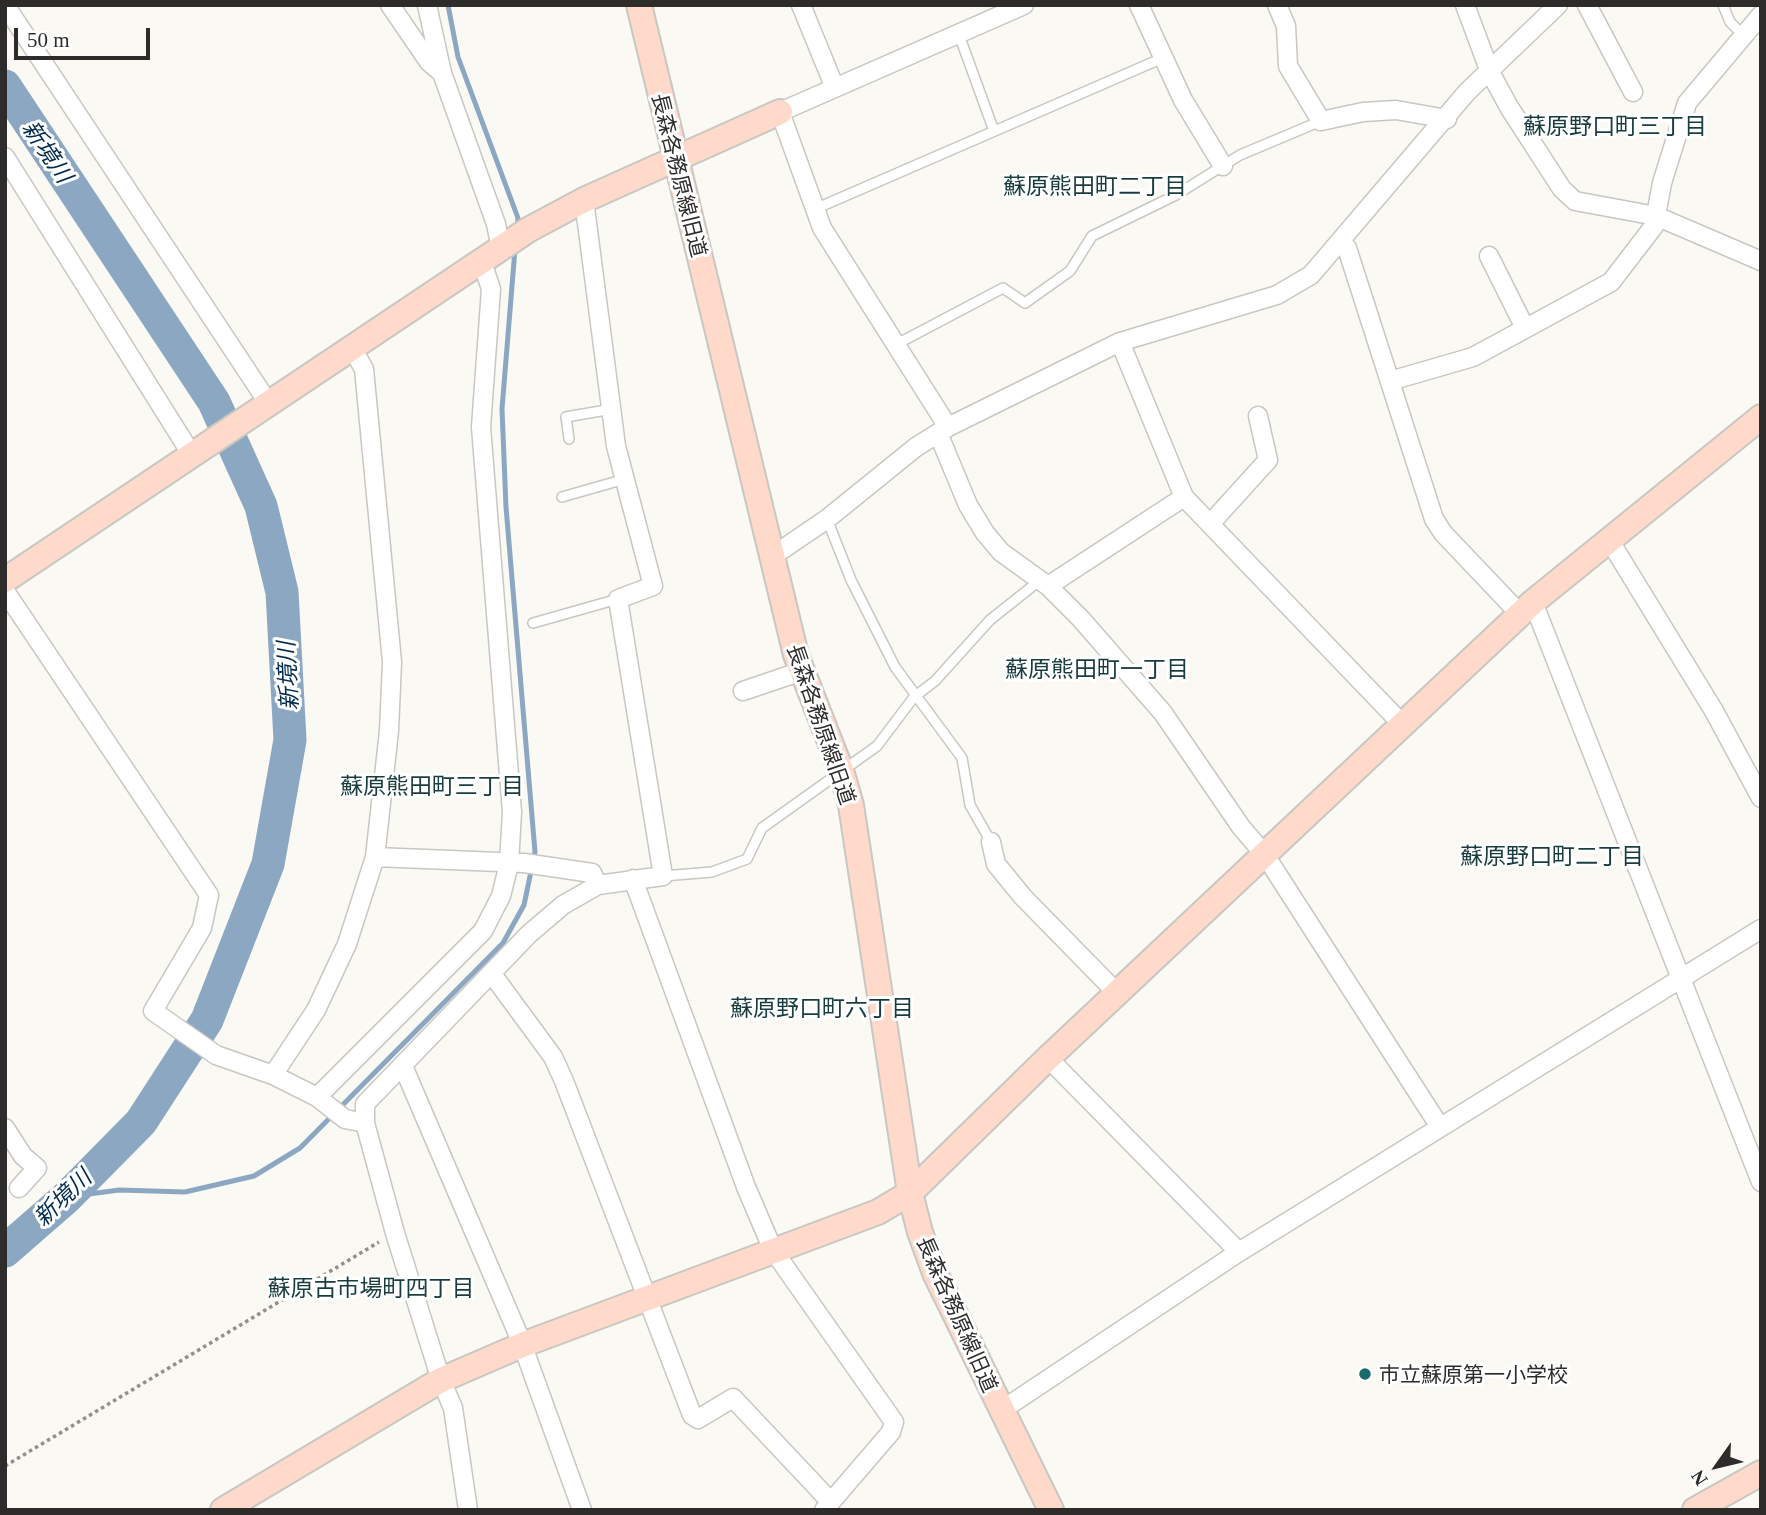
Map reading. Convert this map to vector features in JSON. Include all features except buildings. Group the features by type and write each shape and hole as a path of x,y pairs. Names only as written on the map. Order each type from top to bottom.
{"street":[{"path":"5,5 262,409"},
{"path":"390,5 429,62 442,73"},
{"path":"320,1100 483,931 517,863 481,428 496,224 442,73 428,5"},
{"name":"長森各務原線旧道","path":"639,5 770,553 802,671 841,770 851,804 910,1193 936,1273 1051,1510"},
{"path":"802,5 835,88"},
{"path":"5,580 528,230 584,200 677,157 1024,5"},
{"path":"1139,5 1183,100 1223,166"},
{"path":"1277,5 1286,26 1288,65 1321,121 1363,112 1396,110 1447,119"},
{"path":"1465,5 1490,72 1562,190 1574,201 1656,216 1760,259"},
{"path":"770,553 780,551 827,519 916,447 943,430 1120,342 1277,295 1311,275 1447,119 1466,92 1558,5"},
{"path":"1587,5 1633,92"},
{"path":"1390,382 1474,357 1611,282 1654,226 1662,183 1687,103 1761,15"},
{"path":"780,112 822,228 895,345 943,430 968,505 985,533 1001,552 1043,584 1081,619 1163,713 1241,827 1265,855 1440,1127"},
{"path":"5,157 198,452"},
{"path":"468,1510 453,1408 441,1380 395,1233 365,1123 365,1104 563,905 598,886 663,876 618,599 653,586 625,480 612,409 584,200"},
{"path":"1341,243 1347,248 1434,519 1443,533 1526,608 1681,976 1761,1182"},
{"path":"1489,256 1525,328"},
{"path":"1120,342 1184,497 1402,724"},
{"path":"273,1075 316,1010 347,944 375,857 389,731 392,663 364,369 352,348"},
{"path":"1210,524 1268,460 1258,416"},
{"path":"223,1510 441,1380 522,1345 878,1212 910,1193 1048,1058 1526,608 1608,538 1761,417"},
{"path":"1043,584 1184,497"},
{"path":"1608,538 1714,711 1761,799"},
{"path":"5,591 209,895 202,928 153,1011 216,1055 273,1075 320,1100 345,1119 365,1123"},
{"path":"743,691 802,671"},
{"path":"991,842 996,864 1023,897 1117,993"},
{"path":"375,857 546,866 592,873 598,886"},
{"path":"492,974 553,1057 692,1415 698,1419 733,1398 827,1505 891,1432 894,1422 773,1250 746,1187 633,879"},
{"path":"1002,1410 1239,1252 1681,976 1761,929"},
{"path":"1048,1058 1239,1252"},
{"path":"403,1066 522,1345 582,1510"},
{"path":"5,1128 23,1156 37,1168 19,1188"},
{"path":"1695,1510 1761,1473"}],"lane":[{"path":"1723,5 1730,22 1744,36"},
{"path":"958,32 994,131"},
{"path":"815,209 1165,57"},
{"path":"895,345 1003,288 1025,303 1070,271 1092,236 1176,195 1240,155 1321,121"},
{"path":"569,439 566,417 612,409"},
{"path":"562,497 625,480"},
{"path":"827,519 857,592 895,667 914,697 962,758 970,805 991,842"},
{"path":"663,876 712,872 747,859 762,828 877,746 914,697 935,681 990,620 1043,584"},
{"path":"533,623 618,599"}],"path":[{"path":"5,1466 395,1233"}],"waterway":[{"path":"448,5 458,57 518,218 517,228"},
{"name":"新境川","path":"5,86 214,402 261,506 282,592 290,740 268,864 207,1020 141,1122 67,1197 5,1251"},
{"path":"67,1197 119,1190 185,1192 254,1176 300,1148 503,943 524,905 535,852 506,507 502,409 515,249"}],"place":[{"name":"市立蘇原第一小学校","path":"1365,1374"}],"district":[{"name":"蘇原野口町三丁目","path":"1615,125"},
{"name":"蘇原熊田町二丁目","path":"1095,185"},
{"name":"蘇原熊田町一丁目","path":"1097,668"},
{"name":"蘇原熊田町三丁目","path":"432,785"},
{"name":"蘇原野口町二丁目","path":"1552,855"},
{"name":"蘇原野口町六丁目","path":"822,1007"},
{"name":"蘇原古市場町四丁目","path":"371,1287"}]}
